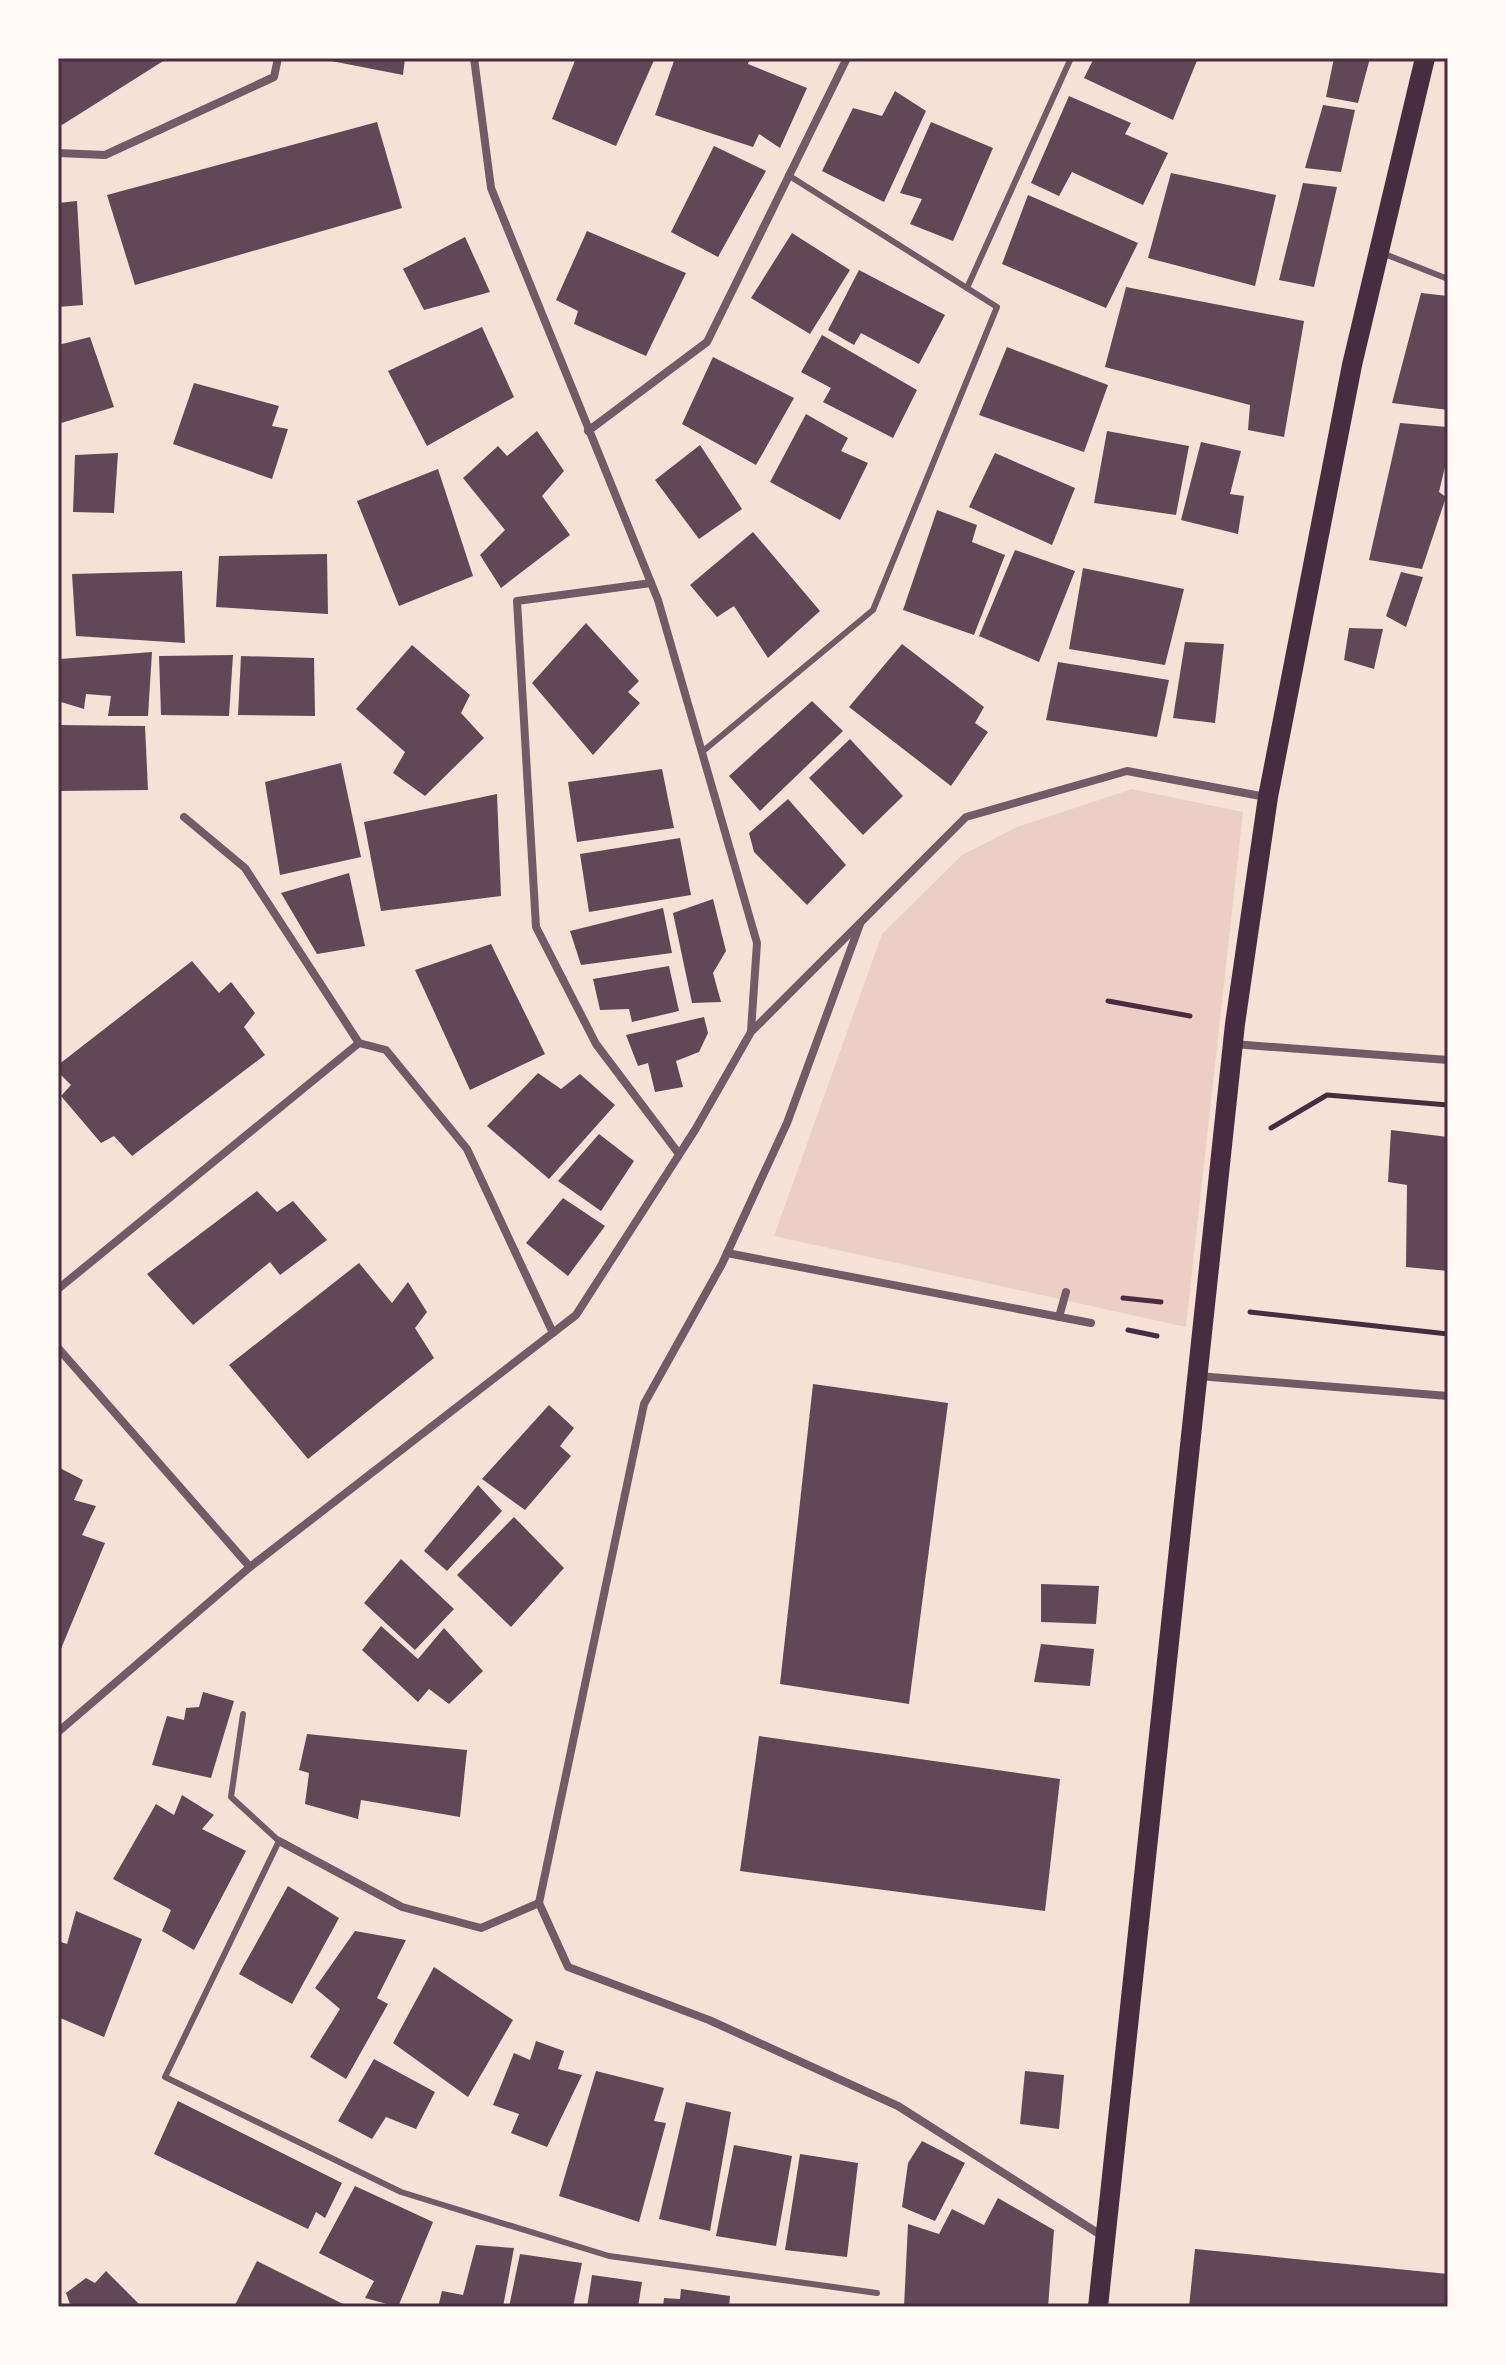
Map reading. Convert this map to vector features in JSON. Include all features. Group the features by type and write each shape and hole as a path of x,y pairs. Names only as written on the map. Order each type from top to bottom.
{"main road":[{"path":"1098,2307 1233,1034 1268,797 1352,365 1425,58"}],"street":[{"path":"58,153 105,155 274,77 278,58"},
{"path":"474,58 491,188 651,583 757,943 751,1032"},
{"path":"588,431 707,342 843,59"},
{"path":"651,583 517,601 536,927 596,1044 679,1154"},
{"path":"58,1732 250,1567 576,1315 679,1154 751,1032 966,817 1127,771 1268,797"},
{"path":"184,817 245,868 359,1043 386,1050 467,1149 553,1333"},
{"path":"860,924 787,1123 727,1253 644,1404 539,1903 568,1967 709,2020 898,2106 1105,2237"},
{"path":"1233,1034 1448,1060"},
{"path":"58,1289 359,1043"},
{"path":"727,1253 1091,1323"},
{"path":"1059,1317 1066,1292"},
{"path":"58,1348 250,1567"},
{"path":"1195,1376 1448,1396"},
{"path":"279,1841 402,1907 481,1928 539,1903"}],"lane":[{"path":"967,288 1071,58"},
{"path":"702,752 873,610 997,307 788,175"},
{"path":"1378,251 1448,279"},
{"path":"243,1714 231,1797 279,1841 165,2077 401,2192 609,2256 877,2293"}],"path":[{"path":"1108,1001 1233,1034"},
{"path":"1268,1144 1270,1129 1327,1095 1448,1105"},
{"path":"1066,1292 1162,1302"},
{"path":"1249,1317 1251,1301"},
{"path":"1241,1311 1448,1334"},
{"path":"1091,1323 1199,1344"}],"shaded area":[{"path":"1132,789 1243,812 1186,1327 774,1236 882,934 962,855 1017,827"}],"building":[{"path":"58,58 168,58 62,125 58,120"},
{"path":"316,58 405,58 403,75"},
{"path":"576,58 655,58 616,146 552,119"},
{"path":"675,58 750,58 748,64 807,88 780,148 759,134 753,147 655,115"},
{"path":"1094,58 1198,58 1173,120 1084,78"},
{"path":"1334,58 1370,58 1358,103 1326,97"},
{"path":"895,91 926,111 884,202 822,171 853,108 882,116"},
{"path":"1069,96 1131,123 1125,134 1168,153 1143,205 1072,172 1059,196 1031,183"},
{"path":"1323,105 1355,110 1341,172 1305,168"},
{"path":"377,122 402,208 135,285 107,195"},
{"path":"931,122 993,148 953,241 910,224 922,199 900,193"},
{"path":"714,146 766,171 718,257 671,232"},
{"path":"1171,173 1276,195 1255,286 1148,258"},
{"path":"1303,183 1337,187 1314,287 1279,280"},
{"path":"1028,195 1138,243 1106,308 1002,264"},
{"path":"77,201 83,305 58,307 58,203"},
{"path":"587,231 686,273 646,356 574,324 578,311 556,300"},
{"path":"792,233 850,270 810,334 751,298"},
{"path":"465,237 490,292 424,310 403,269"},
{"path":"859,270 945,315 919,364 861,333 854,345 828,330"},
{"path":"1126,287 1304,321 1284,437 1248,430 1250,405 1105,367"},
{"path":"1421,293 1448,296 1448,410 1392,403"},
{"path":"482,327 514,397 427,446 388,371"},
{"path":"822,335 917,390 893,438 823,402 831,388 801,372"},
{"path":"90,337 114,407 58,424 58,345"},
{"path":"1007,347 1108,385 1084,452 979,415"},
{"path":"713,357 794,398 756,465 682,424"},
{"path":"194,383 279,406 272,426 288,429 272,479 173,444"},
{"path":"806,414 848,438 841,451 868,463 840,520 770,482"},
{"path":"1400,423 1448,427 1448,454 1439,492 1446,497 1422,569 1369,560"},
{"path":"537,431 564,471 542,496 570,535 501,588 480,555 505,530 463,478 498,446 507,456"},
{"path":"1107,431 1189,446 1176,515 1094,503"},
{"path":"1201,442 1241,451 1230,494 1244,496 1238,534 1181,520"},
{"path":"700,445 742,509 699,539 655,480"},
{"path":"118,453 114,513 73,512 75,455"},
{"path":"995,453 1075,488 1052,545 969,507"},
{"path":"438,469 473,576 399,606 357,501"},
{"path":"937,510 977,525 972,542 1005,555 974,635 903,610"},
{"path":"753,532 820,611 768,658 734,606 717,617 690,585"},
{"path":"1015,550 1075,571 1039,662 979,636"},
{"path":"327,554 328,614 216,607 219,556"},
{"path":"1083,568 1184,589 1165,665 1069,649"},
{"path":"182,571 185,643 76,636 72,574"},
{"path":"1401,572 1423,577 1406,627 1386,616"},
{"path":"586,623 639,681 628,692 640,703 593,755 532,683"},
{"path":"1349,628 1383,629 1374,669 1344,660"},
{"path":"1185,642 1224,644 1215,723 1173,718"},
{"path":"902,644 984,707 975,723 988,732 951,786 849,707"},
{"path":"412,645 470,695 461,713 484,738 425,796 393,773 405,752 356,709"},
{"path":"152,652 148,716 108,716 111,696 86,694 84,709 61,702 60,659"},
{"path":"233,655 229,716 161,715 159,656"},
{"path":"241,656 314,658 315,716 238,715"},
{"path":"1058,662 1169,680 1157,737 1046,720"},
{"path":"812,701 843,731 760,811 729,776"},
{"path":"58,725 145,726 148,790 58,791"},
{"path":"850,739 903,796 863,835 809,778"},
{"path":"341,763 361,857 280,875 265,782"},
{"path":"662,769 674,828 577,842 568,782"},
{"path":"497,794 501,896 381,911 364,822"},
{"path":"788,799 846,865 807,905 754,852 749,833"},
{"path":"680,838 691,895 589,912 580,854"},
{"path":"349,873 365,946 317,954 281,893"},
{"path":"713,899 726,951 713,973 721,1002 692,1003 673,913"},
{"path":"663,908 672,953 581,965 570,931"},
{"path":"491,944 545,1054 470,1090 415,970"},
{"path":"192,961 219,993 231,982 255,1013 244,1027 265,1055 132,1156 114,1136 101,1143 61,1096 71,1085 58,1072 58,1065"},
{"path":"669,966 679,1011 632,1022 629,1009 600,1010 593,979"},
{"path":"704,1017 708,1033 699,1052 676,1061 683,1087 655,1092 648,1063 638,1066 626,1035"},
{"path":"538,1073 561,1089 580,1074 615,1105 549,1179 487,1126"},
{"path":"1391,1130 1448,1137 1448,1271 1406,1267 1407,1185 1388,1182"},
{"path":"599,1134 634,1161 601,1211 558,1181"},
{"path":"257,1191 277,1212 293,1201 327,1240 280,1275 270,1262 193,1325 147,1274"},
{"path":"563,1198 605,1226 568,1276 526,1243"},
{"path":"359,1263 392,1303 408,1282 427,1312 415,1328 434,1358 308,1459 229,1365"},
{"path":"813,1384 948,1403 909,1704 780,1684"},
{"path":"549,1405 574,1428 560,1446 571,1456 525,1510 482,1479"},
{"path":"58,1467 83,1480 74,1500 96,1506 82,1535 105,1543 58,1656"},
{"path":"478,1485 502,1511 447,1571 424,1551"},
{"path":"514,1517 564,1568 511,1627 457,1575"},
{"path":"401,1559 454,1609 415,1650 364,1603"},
{"path":"1041,1584 1099,1586 1096,1624 1041,1622"},
{"path":"381,1626 418,1659 444,1628 483,1671 449,1704 429,1689 418,1702 362,1650"},
{"path":"1041,1644 1094,1649 1090,1686 1034,1682"},
{"path":"203,1692 234,1701 211,1778 152,1765 167,1716 184,1720 186,1708 199,1707"},
{"path":"307,1734 467,1750 460,1817 361,1800 358,1819 305,1804 309,1773 299,1770"},
{"path":"759,1736 1060,1779 1045,1911 740,1871"},
{"path":"182,1795 214,1815 202,1829 246,1851 194,1950 162,1931 171,1910 113,1879 156,1804 174,1815"},
{"path":"288,1886 339,1918 292,2004 239,1974"},
{"path":"76,1911 142,1939 104,2037 58,2017 58,1941 67,1944"},
{"path":"355,1931 406,1940 377,1998 388,2004 346,2079 310,2057 340,2009 315,1988"},
{"path":"434,1967 513,2020 468,2097 393,2043"},
{"path":"536,2041 564,2051 558,2069 582,2075 547,2147 511,2133 519,2114 493,2105 514,2053 530,2060"},
{"path":"374,2059 435,2092 416,2129 386,2117 372,2139 338,2121"},
{"path":"596,2071 664,2088 654,2121 666,2123 639,2222 559,2196"},
{"path":"1025,2071 1064,2075 1059,2129 1020,2124"},
{"path":"178,2101 342,2183 325,2218 316,2212 308,2229 154,2154"},
{"path":"686,2102 731,2112 710,2231 659,2219"},
{"path":"922,2141 965,2163 935,2221 902,2207 908,2163"},
{"path":"734,2145 792,2156 776,2246 716,2236"},
{"path":"800,2154 858,2163 847,2257 785,2250"},
{"path":"355,2186 433,2222 398,2307 365,2298 374,2281 319,2253"},
{"path":"998,2198 1054,2230 1048,2307 904,2307 908,2224 939,2234 952,2209 984,2225"},
{"path":"476,2245 514,2248 503,2307 438,2307 442,2291 463,2295"},
{"path":"1195,2249 1448,2274 1448,2307 1189,2307"},
{"path":"520,2254 582,2263 573,2307 509,2307"},
{"path":"257,2261 349,2307 234,2307"},
{"path":"106,2271 142,2307 71,2307 66,2293 86,2278 95,2283"},
{"path":"592,2275 642,2282 638,2307 587,2307"},
{"path":"681,2289 730,2296 729,2307 663,2307 664,2298 680,2299"}]}
